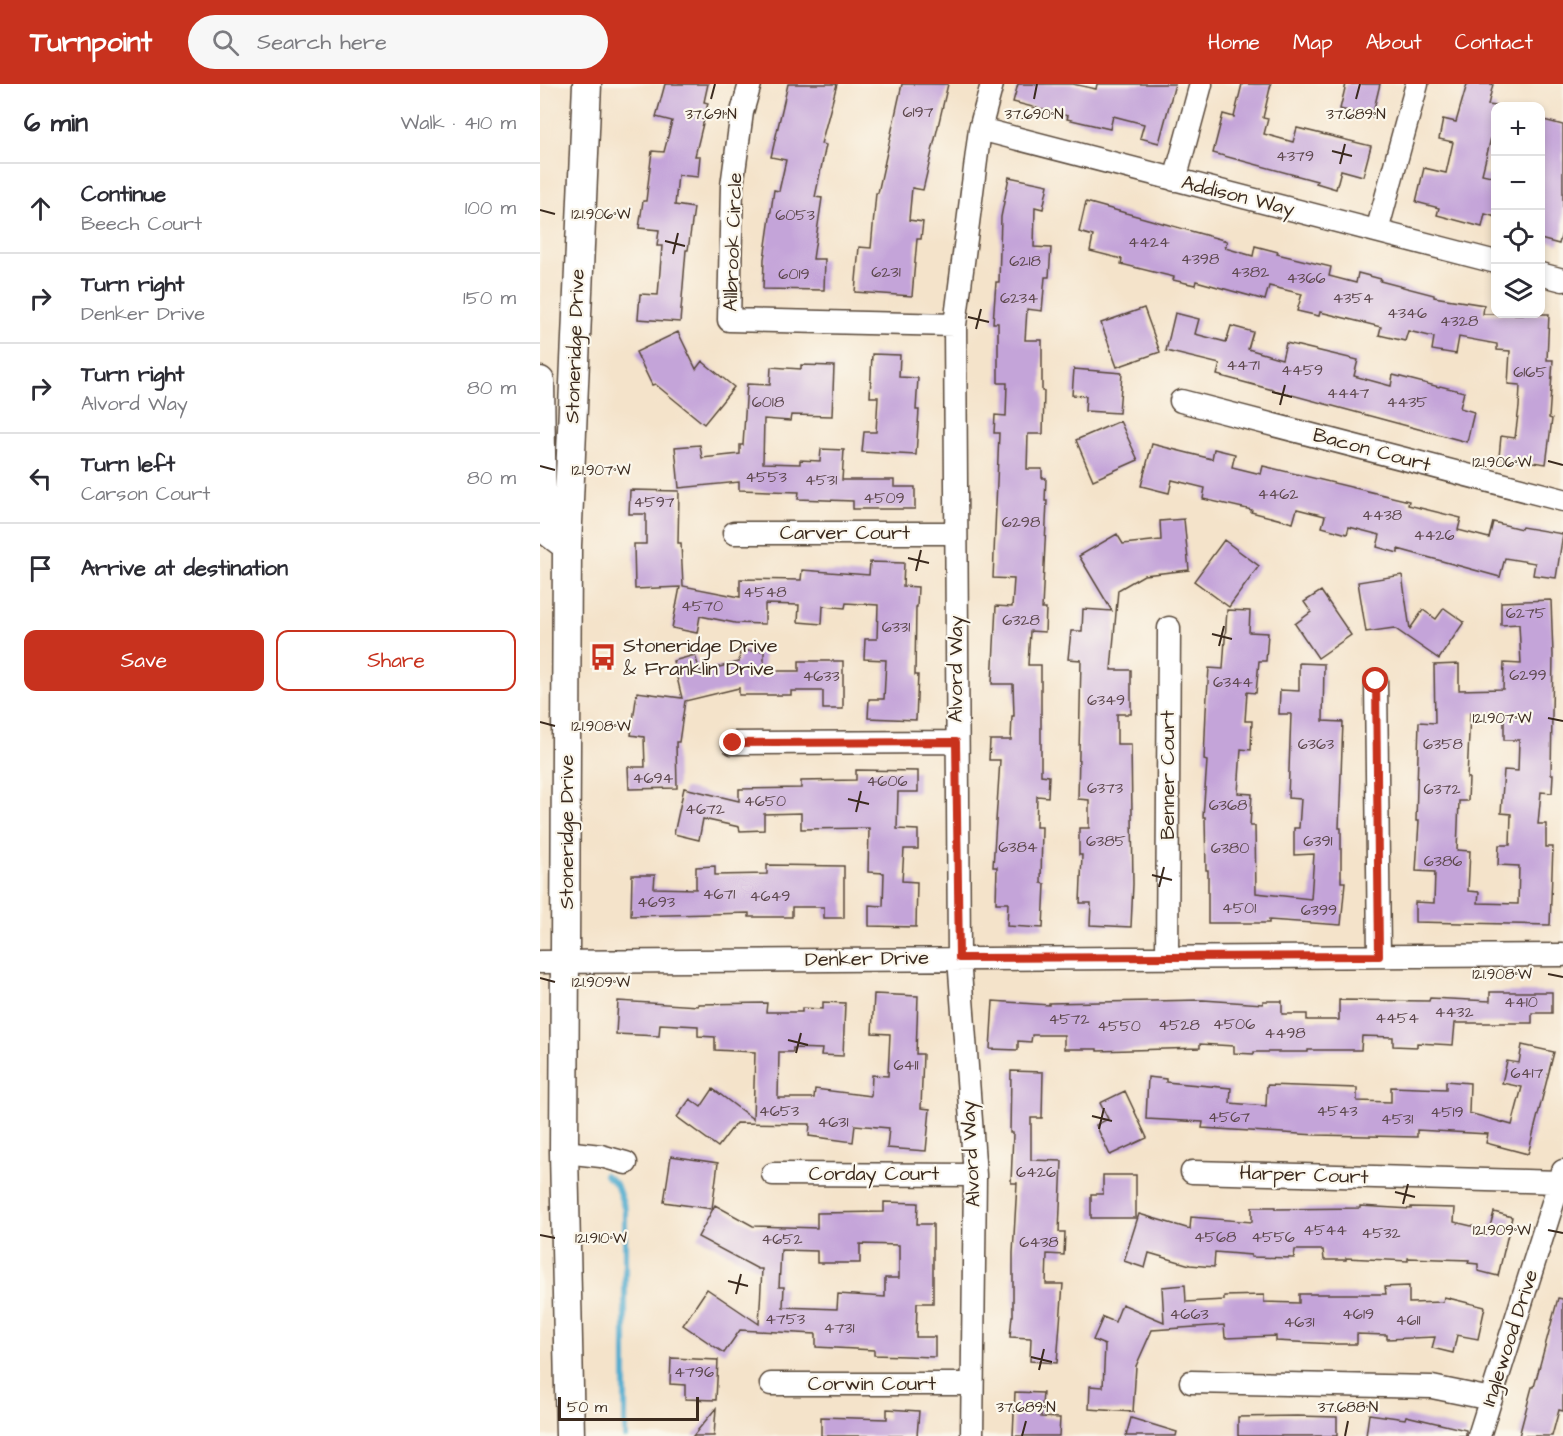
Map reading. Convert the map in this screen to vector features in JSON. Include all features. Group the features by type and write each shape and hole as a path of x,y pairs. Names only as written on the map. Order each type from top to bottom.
{"main road":[{"name":"Stoneridge Drive","path":"570,1436 564,1152 553,962 567,546 587,84"},
{"path":"540,381 542,526 567,546"}],"street":[{"name":"Allbrook Circle","path":"750,84 742,112 732,186 729,320 955,325"},
{"name":"Alvord Way","path":"972,1436 975,1175 959,958 955,325 981,129 992,84"},
{"path":"1175,180 1202,84"},
{"path":"1377,231 1417,84"},
{"name":"Addison Way","path":"981,129 1491,261"},
{"path":"1545,275 1563,280"},
{"name":"Bacon Court","path":"1181,401 1563,500"},
{"name":"Carver Court","path":"734,533 956,533"},
{"name":"Benner Court","path":"1167,958 1169,628"},
{"path":"1376,681 1379,956"},
{"path":"733,743 956,742"},
{"name":"Denker Drive","path":"553,962 1563,955"},
{"path":"564,1152 601,1156 626,1163"},
{"name":"Harper Court","path":"1192,1172 1561,1176"},
{"name":"Corday Court","path":"773,1174 975,1175"},
{"name":"Inglewood Drive","path":"1479,1436 1561,1176"},
{"path":"1191,1382 1432,1387 1491,1399"},
{"name":"Corwin Court","path":"771,1384 972,1384"}],"building":[{"path":"665,84 708,84 704,102 708,103 695,156 700,156 698,177 678,175 675,205 694,208 688,250 686,250 680,322 638,319 640,294 658,295 662,246 657,246 659,230 639,228 643,201 646,201 652,151 664,152 672,121 656,117"},
{"path":"788,84 837,84 821,144 826,145 815,197 822,198 813,259 825,259 824,290 763,289 764,259 774,190 779,191 786,160 771,157"},
{"path":"902,84 948,84 923,190 912,188 909,220 923,222 921,239 917,239 912,296 855,292 859,247 871,248 876,193 878,193"},
{"path":"1018,84 1073,84 1096,89 1097,84 1175,84 1159,143 1140,138 1144,124 1113,116 1110,129 1067,119 1068,116 1013,102"},
{"path":"1242,84 1271,84 1263,118 1268,119 1264,134 1293,142 1297,128 1371,146 1363,176 1341,170 1336,189 1316,183 1317,181 1213,153 1223,114 1234,117"},
{"path":"1346,84 1380,84 1372,117 1340,109"},
{"path":"1467,84 1493,84 1488,105 1491,105 1491,138 1482,174 1491,176 1491,216 1485,214 1482,227 1437,215 1439,208 1416,202 1424,168 1446,173 1453,142 1439,139 1443,119 1456,122"},
{"path":"1545,120 1563,125 1563,229 1559,244 1545,240"},
{"path":"1009,177 1048,185 1043,209 1035,207 1034,247 1051,248 1049,277 1045,277 1042,311 1027,309 1025,340 1042,340 1042,391 1044,391 1043,434 1028,434 1027,469 1042,469 1042,478 1046,478 1045,501 1047,501 1042,609 1046,609 1045,632 1030,631 1028,665 1041,665 1041,775 1049,776 1048,797 1037,796 1036,827 1042,827 1041,883 1045,884 1043,928 1007,926 1008,903 996,903 997,867 993,867 1000,760 989,760 990,740 1011,740 1012,716 1014,716 1013,684 992,684 996,606 1012,607 1014,579 993,578 999,433 994,433 995,415 1006,416 1007,383 998,383 998,323 993,323 996,282 999,282 1001,217"},
{"path":"1086,202 1227,241 1225,248 1253,256 1255,246 1278,252 1277,254 1331,267 1329,276 1356,283 1358,273 1434,295 1434,297 1484,305 1483,314 1491,314 1491,318 1545,318 1545,314 1549,314 1547,360 1553,360 1549,418 1552,419 1546,464 1499,457 1501,436 1515,438 1520,385 1508,384 1510,351 1497,350 1497,344 1459,337 1456,354 1432,350 1434,337 1408,331 1405,341 1379,335 1381,327 1320,312 1319,316 1297,311 1302,294 1269,286 1265,300 1196,281 1195,285 1173,280 1174,277 1121,264 1122,259 1090,251 1093,236 1079,232"},
{"path":"1144,308 1160,352 1117,367 1101,323"},
{"path":"1175,313 1199,319 1195,334 1226,342 1231,326 1253,332 1248,349 1282,359 1286,343 1358,360 1354,376 1391,386 1393,375 1464,392 1460,408 1474,412 1467,442 1217,375 1220,364 1166,351"},
{"path":"678,332 696,369 702,361 734,387 704,424 655,384 652,385 636,352"},
{"path":"872,354 900,355 899,377 918,378 916,410 919,410 916,455 862,452 864,432 876,432 878,397 870,397"},
{"path":"801,365 834,366 832,416 791,415 790,421 764,419 763,463 800,464 800,460 820,461 821,449 844,450 842,480 894,480 894,487 915,487 915,509 853,509 853,501 798,499 799,492 739,490 739,482 679,488 675,447 700,445 702,458 740,454 740,445 743,445 747,384 770,385 771,367 801,369"},
{"path":"1074,369 1122,373 1119,413 1085,411 1086,396 1072,395"},
{"path":"1120,421 1138,460 1093,480 1076,440"},
{"path":"1152,444 1212,459 1214,449 1235,454 1232,467 1261,474 1263,466 1409,501 1408,505 1461,518 1458,530 1489,538 1493,522 1521,529 1522,527 1563,534 1556,578 1533,575 1535,563 1505,558 1500,577 1398,549 1398,553 1377,547 1380,535 1349,527 1347,534 1322,527 1325,516 1297,509 1293,523 1251,512 1252,510 1203,499 1205,488 1172,480 1169,493 1141,486"},
{"path":"630,490 679,491 678,543 681,543 683,586 740,597 740,579 801,580 802,570 869,575 870,562 904,563 903,586 918,587 916,720 868,718 869,699 884,699 886,660 864,659 865,639 877,639 878,605 846,603 845,608 823,606 822,624 798,622 799,605 765,604 765,624 735,623 700,616 697,633 672,628 680,587 635,589 634,544 646,544 646,514 629,514"},
{"path":"1184,519 1189,570 1144,575 1118,590 1111,670 1131,670 1131,714 1117,714 1117,744 1131,744 1133,884 1131,927 1090,925 1091,903 1080,903 1082,855 1079,855 1079,828 1089,828 1089,800 1078,799 1081,660 1068,659 1071,631 1082,631 1083,609 1112,611 1079,556 1117,534 1123,544 1161,540 1160,521"},
{"path":"1224,540 1259,566 1229,607 1194,581"},
{"path":"1402,575 1410,629 1423,610 1436,619 1444,608 1464,622 1439,659 1394,628 1366,632 1358,582"},
{"path":"1321,591 1351,635 1318,658 1295,624 1311,612 1304,602"},
{"path":"1551,600 1552,793 1541,792 1538,824 1546,824 1546,847 1553,847 1550,925 1415,922 1415,902 1434,903 1435,872 1416,871 1419,821 1416,821 1419,722 1435,723 1434,665 1459,664 1459,690 1503,689 1504,663 1521,664 1519,624 1501,625 1501,602","holes":["1504,712 1504,740 1519,740 1518,771 1504,770 1501,813 1511,814 1510,845 1499,845 1498,865 1519,866 1518,904 1478,903 1479,892 1468,891 1470,851 1457,850 1459,801 1468,801 1470,713"]},
{"path":"1227,610 1250,611 1249,632 1268,633 1266,661 1259,661 1256,693 1247,692 1245,721 1252,721 1251,750 1241,749 1238,793 1252,794 1250,826 1255,826 1256,893 1311,899 1314,854 1294,855 1294,828 1299,828 1301,799 1288,798 1291,714 1279,714 1280,690 1299,691 1299,663 1324,664 1323,721 1343,722 1339,828 1341,828 1341,882 1345,882 1341,925 1269,920 1269,923 1208,923 1208,870 1206,870 1205,817 1203,817 1207,761 1204,760 1206,711 1209,668 1223,669"},
{"path":"740,651 764,651 764,671 799,671 799,661 843,661 843,709 823,709 823,691 791,691 791,695 739,695 739,688 685,701 679,742 676,742 677,788 629,789 628,767 645,767 644,737 631,735 637,692 682,698 673,661 695,655 700,672 739,662"},
{"path":"856,770 918,771 918,792 898,792 897,829 918,830 918,849 904,849 902,881 917,882 916,927 869,926 869,905 883,906 884,873 868,872 869,828 801,829 801,813 764,814 764,830 740,831 739,827 703,819 699,840 674,834 684,788 739,801 739,789 801,788 801,781 856,780"},
{"path":"767,865 844,866 844,918 824,918 824,907 792,907 792,917 749,917 749,913 631,916 632,875 655,875 654,888 696,889 696,867 715,866 715,875 767,874"},
{"path":"1490,992 1552,992 1552,1013 1532,1013 1532,1023 1455,1023 1453,1045 1417,1043 1417,1047 1393,1046 1393,1037 1362,1036 1361,1050 1254,1052 1254,1054 1234,1053 1234,1046 1200,1044 1200,1048 1097,1051 1097,1049 1064,1049 1064,1035 1032,1035 1031,1042 1018,1041 1018,1050 990,1049 993,1001 1049,1005 1049,1003 1203,1000 1263,1004 1263,1001 1282,1001 1282,1014 1307,1014 1307,1020 1339,1020 1339,1000 1429,1001 1430,998 1490,1001"},
{"path":"874,994 918,996 916,1054 923,1054 921,1108 930,1109 926,1151 887,1148 889,1128 855,1125 853,1142 809,1136 810,1124 736,1123 718,1147 677,1117 690,1099 701,1107 713,1089 753,1119 755,1052 715,1050 715,1037 698,1036 698,1026 660,1024 659,1036 616,1034 618,1001 698,1006 698,1004 767,1003 766,1012 802,1012 802,1008 823,1009 823,1002 845,1003 843,1056 821,1055 822,1049 793,1048 793,1052 779,1052 778,1098 814,1098 815,1089 871,1096 872,1075 888,1076 890,1034 872,1033"},
{"path":"1522,1045 1554,1052 1528,1154 1486,1143 1488,1134 1417,1130 1417,1137 1316,1135 1202,1128 1203,1122 1146,1119 1148,1077 1166,1079 1166,1082 1231,1088 1230,1103 1266,1106 1267,1085 1357,1088 1357,1101 1391,1102 1391,1087 1446,1089 1446,1081 1470,1083 1469,1113 1512,1125 1522,1087 1502,1083 1507,1061 1519,1063"},
{"path":"1011,1071 1043,1072 1042,1118 1031,1118 1031,1160 1062,1161 1059,1232 1065,1232 1064,1255 1047,1254 1046,1284 1063,1284 1057,1363 1030,1361 1031,1338 1010,1337 1013,1316 1013,1253 1017,1183 1011,1183 1013,1133 1010,1133"},
{"path":"1125,1091 1147,1138 1110,1155 1096,1125 1108,1119 1100,1103"},
{"path":"671,1156 718,1163 712,1209 664,1202"},
{"path":"1103,1175 1136,1175 1136,1218 1091,1218 1091,1194 1103,1194"},
{"path":"884,1202 918,1203 917,1224 933,1224 933,1303 917,1303 916,1337 935,1337 935,1357 874,1355 874,1350 816,1347 816,1334 740,1330 724,1353 683,1325 707,1289 759,1324 762,1269 698,1237 715,1205 753,1226 817,1228 817,1213 884,1212","holes":["860,1244 899,1245 899,1278 885,1278 885,1297 838,1294 837,1309 783,1307 784,1287 779,1287 781,1250 817,1251 817,1263 860,1263"]},
{"path":"1360,1206 1411,1209 1411,1207 1455,1208 1454,1222 1489,1230 1494,1212 1512,1217 1498,1276 1478,1271 1478,1264 1468,1263 1469,1260 1408,1258 1408,1261 1346,1258 1346,1260 1324,1260 1323,1250 1295,1250 1294,1258 1251,1257 1251,1255 1215,1252 1214,1267 1190,1265 1149,1253 1145,1268 1124,1261 1139,1214 1190,1229 1191,1217 1252,1222 1252,1207 1275,1207 1275,1209 1360,1208"},
{"path":"1185,1285 1186,1302 1224,1300 1224,1296 1264,1295 1264,1302 1299,1303 1299,1294 1386,1294 1385,1287 1409,1286 1409,1303 1443,1302 1444,1297 1485,1307 1478,1339 1457,1335 1453,1353 1432,1348 1435,1337 1387,1339 1387,1335 1357,1334 1357,1344 1335,1344 1276,1341 1276,1336 1225,1338 1224,1325 1152,1330 1136,1366 1133,1412 1089,1409 1090,1386 1103,1387 1105,1345 1093,1340 1103,1317 1115,1322 1122,1304 1164,1322 1162,1287"},
{"path":"1558,1298 1563,1299 1563,1411 1559,1410 1552,1436 1519,1436 1532,1387 1534,1387"},
{"path":"671,1358 718,1360 716,1400 685,1399 685,1385 670,1384"},
{"path":"1015,1392 1043,1393 1041,1417 1060,1418 1059,1436 1013,1436"},
{"path":"716,1408 714,1436 693,1436"},
{"path":"887,1409 919,1411 917,1436 821,1436 821,1417 887,1419"},
{"path":"1369,1414 1405,1419 1406,1416 1466,1430 1466,1436 1366,1436"},
{"path":"1238,1417 1337,1417 1337,1436 1238,1436"},
{"path":"1131,1418 1177,1432 1176,1436 1126,1436"}],"waterway":[{"path":"605,1175 616,1184 625,1209 625,1436"}],"place":[{"name":"Stoneridge Drive & Franklin Drive","path":"603,657"}],"route":[{"path":"733,743 956,742 959,958 1379,956 1376,681"}]}
